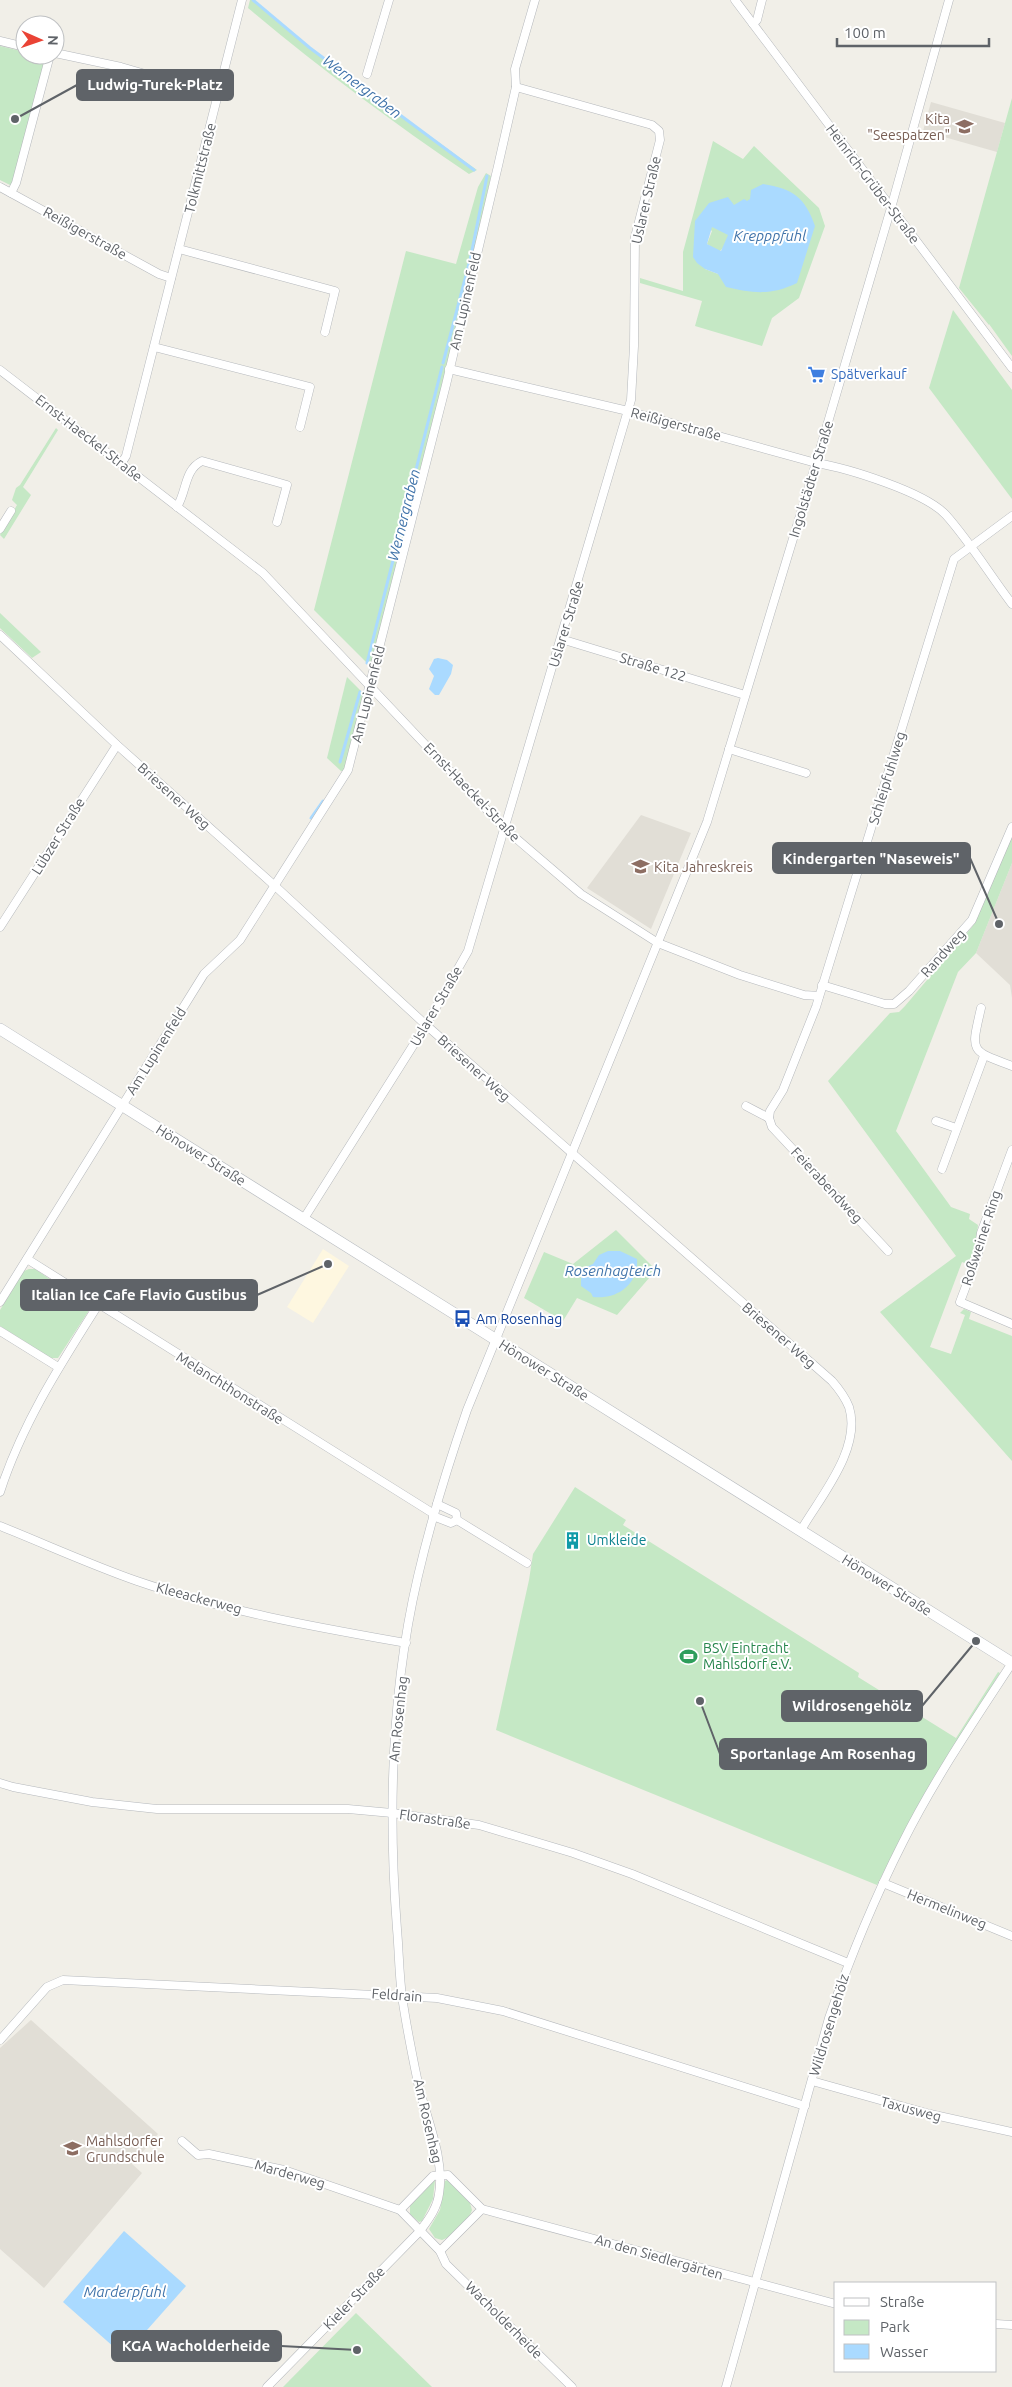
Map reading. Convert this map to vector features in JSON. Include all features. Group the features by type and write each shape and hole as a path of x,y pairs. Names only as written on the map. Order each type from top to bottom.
{"main road":[{"name":"Hönower Straße","path":"0,1029 1012,1663"}],"street":[{"name":"Tolkmittstraße","path":"121,464 126,456 242,0"},
{"path":"367,74 389,0"},
{"name":"Am Lupinenfeld","path":"0,1302 204,974 240,940 348,770 449,370 516,87 515,68 535,0"},
{"name":"Heinrich-Grüber-Straße","path":"735,0 1012,368"},
{"path":"753,24 757,20 762,0"},
{"name":"Ingolstädter Straße","path":"658,944 707,822 891,208 949,0"},
{"path":"0,41 15,45"},
{"path":"65,55 121,67 218,95"},
{"path":"12,193 47,65"},
{"name":"Uslarer Straße","path":"303,1220 426,1025 468,951 631,400 634,346 635,238 660,140 659,131 652,125 516,87"},
{"name":"Reißigerstraße","path":"0,187 159,274 171,278"},
{"path":"179,249 335,291 325,332"},
{"path":"154,347 310,387 300,427"},
{"name":"Ernst-Haeckel-Straße","path":"0,370 263,573 504,828 581,894 658,944 740,975 804,995 819,996"},
{"name":"Reißigerstraße","path":"449,370 628,410 836,466 900,489 920,498 945,514 1012,604"},
{"path":"177,507 182,499 190,469 202,461 287,485 277,522"},
{"path":"0,529 11,511"},
{"name":"Schleipfuhlweg","path":"769,1118 801,1048 819,996 954,559 1012,516"},
{"name":"Briesener Weg","path":"0,635 117,745 275,886 426,1025 572,1155 832,1380 845,1398 851,1417 849,1446 839,1467 801,1530"},
{"name":"Straße 122","path":"561,639 745,695"},
{"name":"Lübzer Straße","path":"0,927 117,745"},
{"path":"729,749 806,773"},
{"name":"Randweg","path":"822,985 885,1004 894,1004 909,991 972,920 1012,827"},
{"name":"Am Rosenhag","path":"420,2231 436,2208 439,2197 440,2176 418,2082 402,1995 394,1892 392,1813 397,1712 406,1643 418,1578 437,1504 467,1410 658,944"},
{"path":"980,1008 974,1040 977,1049 984,1056 1012,1066"},
{"path":"942,1169 984,1056"},
{"path":"746,1106 769,1118"},
{"name":"Feierabendweg","path":"769,1118 772,1127 888,1250"},
{"path":"936,1121 956,1128"},
{"name":"Roßweiner Ring","path":"1012,1150 981,1233 978,1254 960,1302 1012,1324"},
{"name":"Melanchthonstraße","path":"27,1259 434,1515 450,1523 457,1520"},
{"path":"0,1492 20,1442 58,1366 98,1305"},
{"path":"0,1331 58,1366"},
{"name":"Melanchthonstraße","path":"437,1504 456,1513 457,1520"},
{"name":"Melanchthonstraße","path":"457,1520 527,1563"},
{"name":"Kleeackerweg","path":"0,1526 146,1584 302,1624 406,1643"},
{"name":"Wildrosengehölz","path":"726,2387 829,2018 848,1963 883,1883 925,1802 1012,1663"},
{"name":"Florastraße","path":"0,1783 92,1802 157,1809 348,1809 479,1825 574,1853 632,1874 848,1963"},
{"name":"Hermelinweg","path":"883,1883 1012,1936"},
{"name":"Feldrain","path":"0,2040 47,1987 63,1980 402,1995 437,1998 503,2011 804,2106"},
{"name":"Taxusweg","path":"812,2081 930,2114 1012,2132"},
{"name":"Marderweg","path":"182,2142 198,2155 209,2154 284,2170 400,2210"},
{"path":"400,2210 433,2176 448,2175 482,2209 440,2251"},
{"name":"An den Siedlergärten","path":"482,2209 755,2284 834,2304"},
{"name":"Wacholderheide","path":"400,2210 440,2251 446,2264 572,2387"},
{"name":"Kieler Straße","path":"267,2387 420,2231"},
{"path":"997,2324 1012,2325"}],"shaded area":[{"name":"Kita \"Seespatzen\"","path":"931,102 1005,123 997,152 923,131"},
{"name":"Kita Jahreskreis","path":"641,815 691,833 651,929 587,888"},
{"path":"1012,863 1012,998 1010,985 976,953"},
{"path":"323,1249 349,1266 313,1323 287,1307"},
{"name":"Mahlsdorfer Grundschule","path":"31,2020 158,2134 132,2164 142,2173 44,2288 0,2249 0,2048"}],"green space":[{"path":"250,0 254,0 324,60 477,170 469,174 356,94 248,8"},
{"path":"0,46 15,50 15,65 45,65 12,186 0,180"},
{"path":"1012,98 1012,356 989,324 959,288"},
{"path":"713,141 743,159 754,146 819,208 825,226 799,298 772,318 762,346 695,326 702,301 640,283 640,278 683,291 683,252","holes":["700,220 712,231 707,244 719,252 737,234 718,274 705,269"]},
{"path":"486,173 491,176 472,268 371,667 314,610 406,251 456,264 478,187"},
{"path":"953,310 1012,390 1012,499 929,388"},
{"path":"56,428 58,430 23,487 31,495 4,539 0,535 17,505 12,500 16,488 20,485"},
{"path":"0,613 41,652 32,658 0,628"},
{"path":"347,677 364,694 344,771 341,771 327,758"},
{"path":"1012,834 1012,863 976,953 958,972 896,1131 951,1207 970,1214 969,1219 978,1225 975,1253 970,1265 962,1262 930,1347 951,1354 965,1315 960,1313 964,1309 971,1312 969,1319 1012,1336 1012,1461 880,1312 956,1256 828,1081 890,1013 899,1012 905,1006 972,927"},
{"path":"616,1230 656,1270 617,1315 577,1298 563,1321 524,1298 544,1252 573,1264"},
{"path":"35,1269 88,1305 88,1312 58,1358 51,1358 0,1326 0,1310 24,1271"},
{"path":"575,1487 626,1520 623,1525 859,1673 858,1677 956,1738 998,1672 1000,1673 916,1809 877,1885 496,1730 533,1554"},
{"path":"435,2180 433,2199 422,2221 419,2222 410,2214 410,2206"},
{"path":"447,2180 470,2203 472,2210 460,2228 442,2240 435,2238 429,2229 440,2210 445,2181"},
{"path":"356,2313 432,2387 283,2387"}],"water":[{"name":"Krepppfuhl","path":"763,184 790,192 802,201 815,226 797,283 770,292 745,291 726,287 718,274 705,269 693,257 695,221 709,203 728,197 734,205 744,199 747,201 750,199 751,190","holes":["712,227 728,235 721,251 707,244"]},
{"path":"434,659 447,660 453,665 451,674 439,695 435,695 429,689 434,676 429,669"},
{"name":"Rosenhagteich","path":"608,1251 620,1251 637,1259 637,1268 630,1283 618,1293 610,1296 593,1297 591,1293 581,1286 581,1269 593,1264 599,1255"},
{"name":"Marderpfuhl","path":"124,2231 186,2286 124,2356 63,2302"}],"waterway":[{"name":"Wernergraben","path":"253,0 310,48 474,170"},
{"name":"Wernergraben","path":"443,363 470,260 487,176"},
{"name":"Wernergraben","path":"367,663 442,367"},
{"name":"Wernergraben","path":"340,762 360,692"},
{"name":"Wernergraben","path":"311,818 323,801"}],"place":[{"name":"Ludwig-Turek-Platz","path":"15,119"},
{"name":"Kita \"Seespatzen\"","path":"964,127"},
{"name":"Spätverkauf","path":"817,374"},
{"name":"Kita Jahreskreis","path":"640,867"},
{"name":"Kindergarten \"Naseweis\"","path":"999,924"},
{"name":"Italian Ice Cafe Flavio Gustibus","path":"328,1264"},
{"name":"Am Rosenhag","path":"462,1319"},
{"name":"Umkleide","path":"573,1540"},
{"name":"Wildrosengehölz","path":"976,1641"},
{"name":"BSV Eintracht Mahlsdorf e.V.","path":"689,1656"},
{"name":"Sportanlage Am Rosenhag","path":"700,1701"},
{"name":"Mahlsdorfer Grundschule","path":"72,2149"},
{"name":"KGA Wacholderheide","path":"357,2350"}]}
